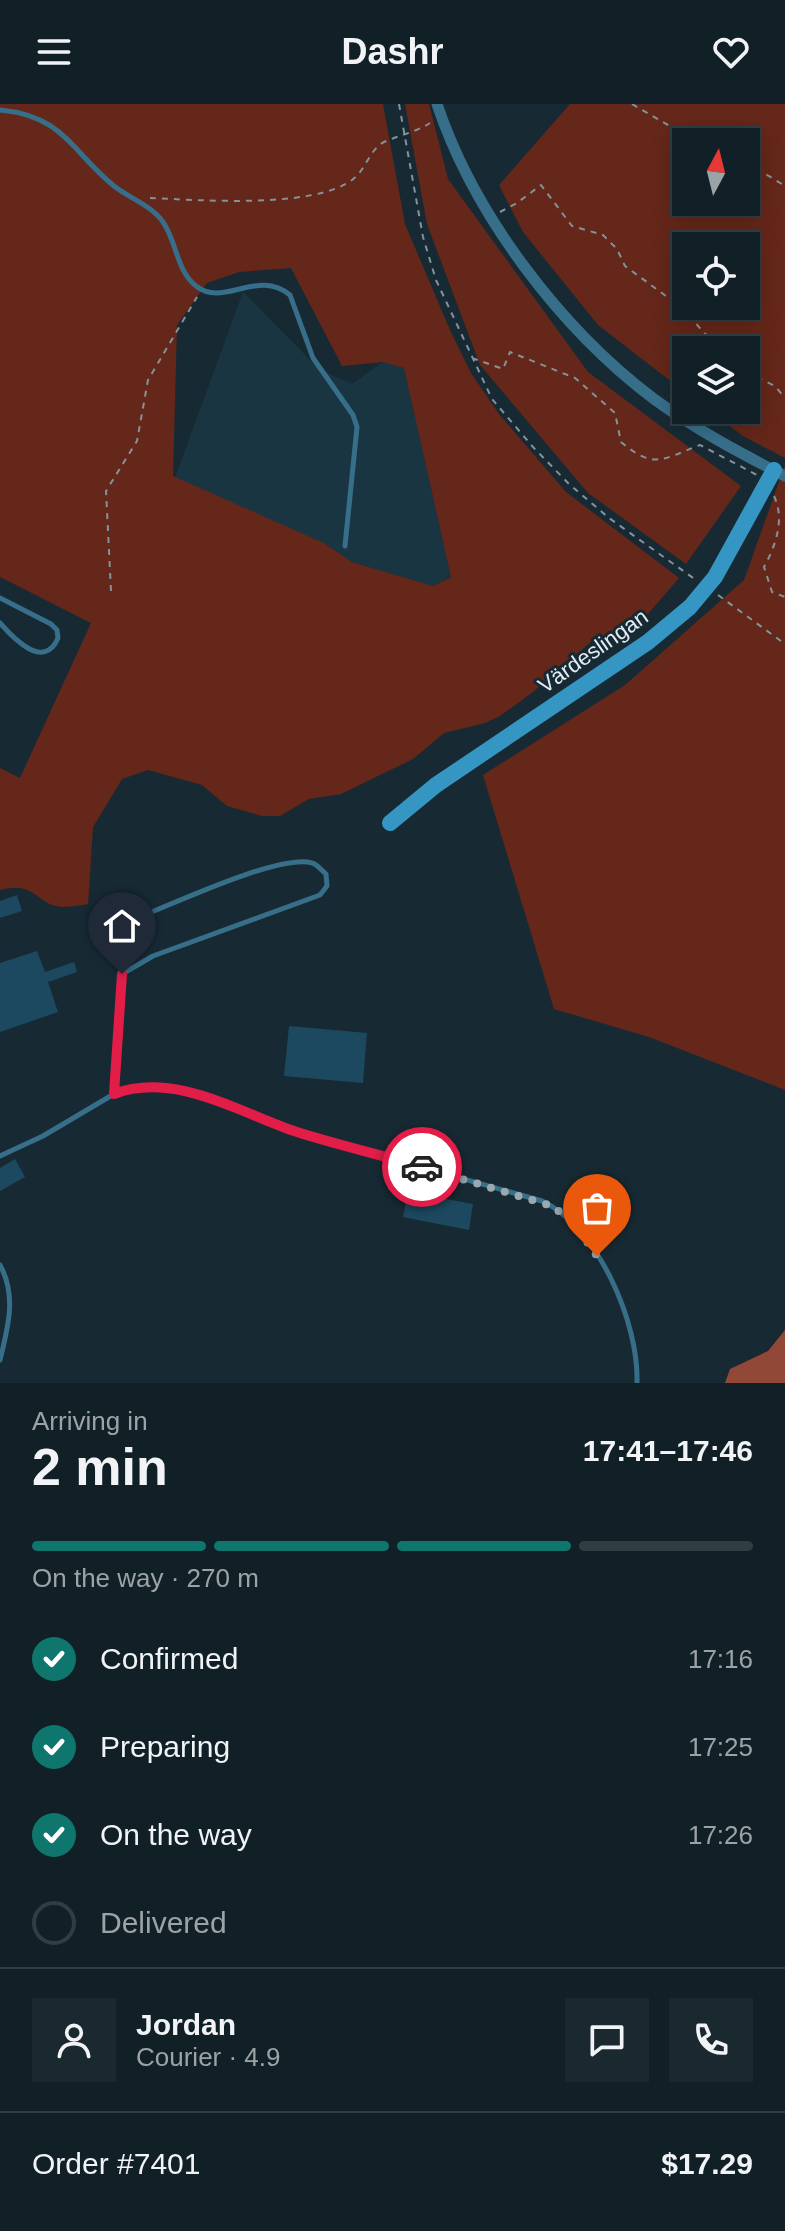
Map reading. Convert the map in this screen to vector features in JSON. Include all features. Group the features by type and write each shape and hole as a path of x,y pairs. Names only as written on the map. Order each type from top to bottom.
{"street":[{"path":"437,104 455,154 491,216 520,260 553,301 618,368 688,422 775,477"},
{"name":"Värdeslingan","path":"390,823 436,785 648,642 690,607 715,577 775,477"}],"lane":[{"path":"0,110 28,114 50,124 82,152 105,178 158,216 166,227 185,274 202,290 221,293 262,284 282,289 290,295 313,358 353,415 357,427 345,546"},
{"path":"0,598 51,624 57,630 58,638 49,650 30,651 0,623"},
{"path":"114,1094 122,974 133,927 142,916 267,868 293,862 313,863 326,874 327,886 320,895 153,956 122,974"},
{"path":"0,1156 29,1143 114,1094 147,1087 188,1092 300,1133 552,1206 563,1213 584,1236 609,1278 633,1341 637,1383"},
{"path":"0,1265 11,1294 0,1360"}],"path":[{"path":"399,104 423,237 436,280 492,399 569,484 609,518 785,644"},
{"path":"632,104 673,128"},
{"path":"130,197 264,201 298,197 338,187 354,178 374,150 383,143 405,136 433,120 443,120"},
{"path":"760,171 785,186"},
{"path":"491,216 517,203 541,185 572,226 603,235 617,249 625,266 685,310 708,336"},
{"path":"111,591 106,491 137,441 148,380 202,290"},
{"path":"471,357 503,369 510,352 575,378 615,413 621,442 638,456 650,460 663,459 700,445 758,476 775,477 783,525 764,567 772,592 785,597"},
{"path":"760,379 775,386 785,398"}],"shaded area":[{"path":"0,104 383,104 405,224 471,373 499,414 566,492 679,578 635,629 592,641 500,716 444,733 413,759 341,794 309,799 280,816 262,816 227,806 202,785 148,770 122,779 93,827 88,904 62,907 21,888 0,890 0,768 20,778 91,623 0,577","holes":["291,268 342,366 383,362 404,368 451,577 433,586 352,562 324,543 173,476 177,325 207,283 239,272"]},
{"path":"405,104 429,104 448,179 588,372 741,486 686,564 588,493 480,365 427,224"},
{"path":"570,104 785,104 785,458 727,424 760,424 760,336 672,336 672,382 598,325 523,232 499,185"},
{"path":"243,292 319,369 352,384 383,362 404,368 451,576 433,586 352,562 324,543 175,478"},
{"path":"785,465 785,1090 649,1037 554,1009 483,775 625,685 744,580"},
{"path":"785,1330 785,1383 725,1383 730,1369 768,1351"}],"building":[{"path":"17,895 22,911 0,918 0,901"},
{"path":"37,951 45,972 74,962 77,972 48,982 58,1012 0,1032 0,963"},
{"path":"289,1026 367,1033 363,1083 284,1076"},
{"path":"15,1159 25,1177 0,1191 0,1168"},
{"path":"408,1192 473,1204 469,1230 403,1217"}],"way so far":[{"path":"422,1167 552,1206 573,1222 597,1256"}],"route":[{"path":"122,974 114,1094 147,1087 188,1092 300,1133 422,1167"}]}
